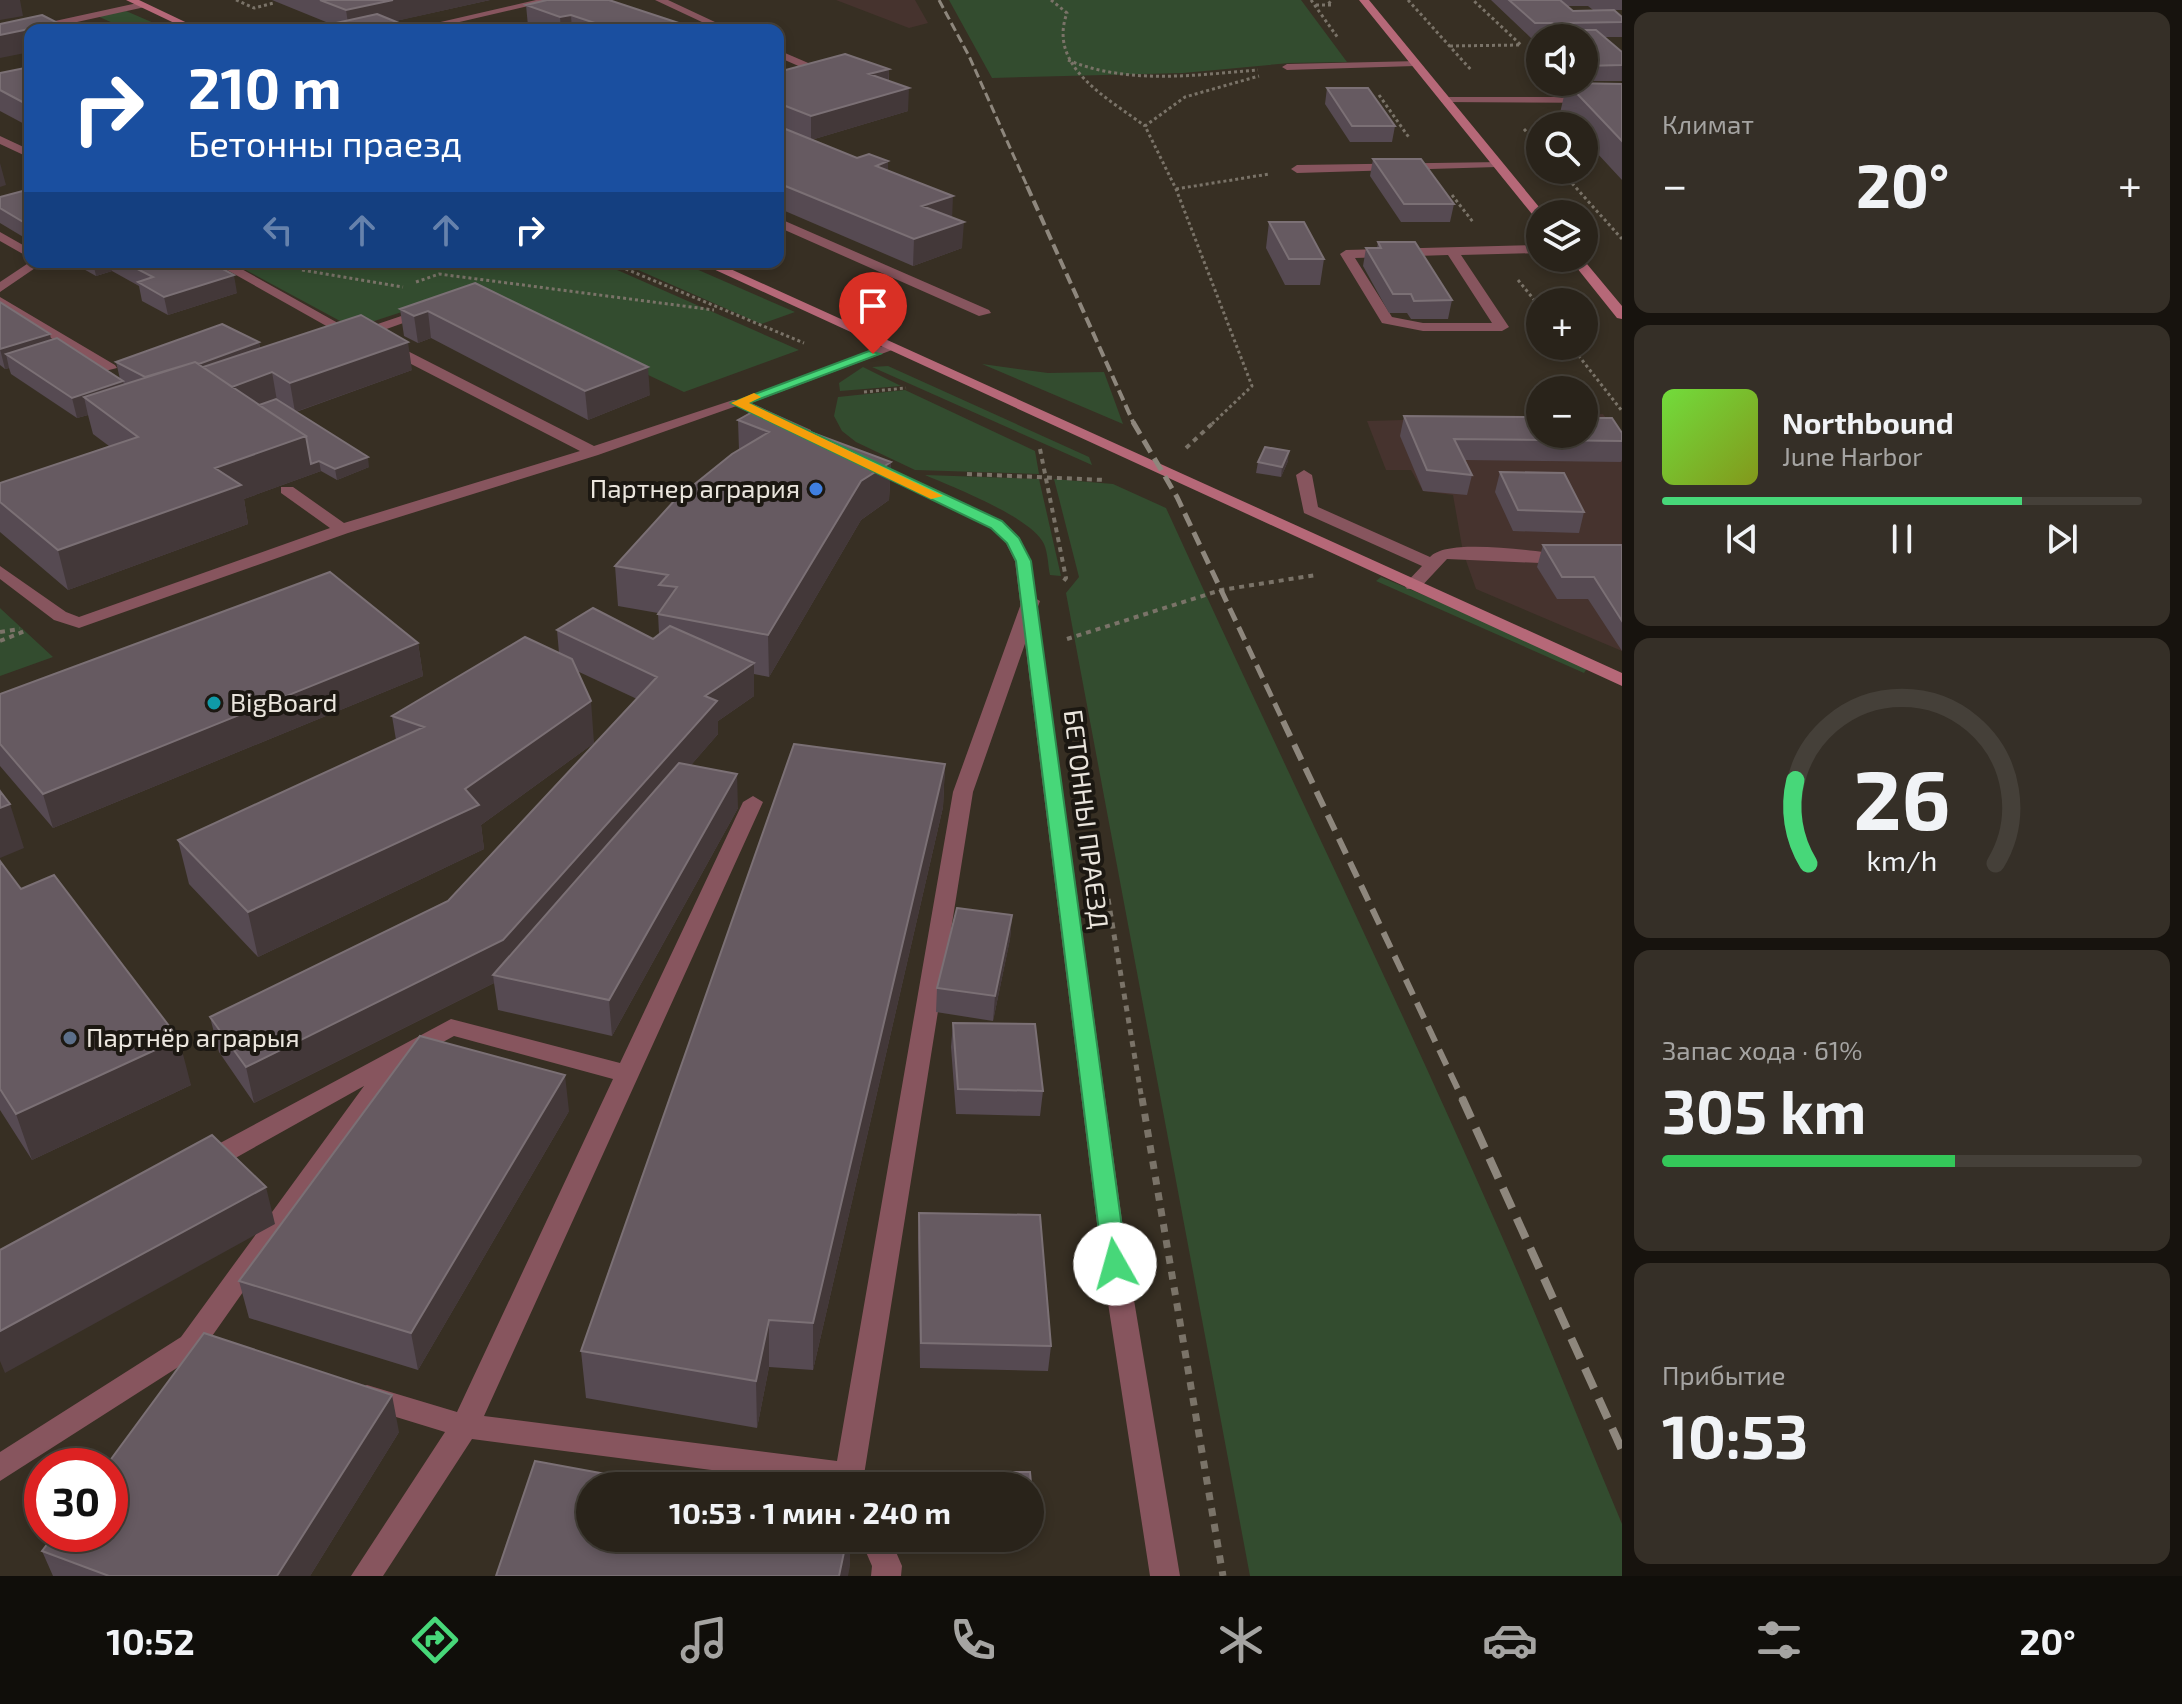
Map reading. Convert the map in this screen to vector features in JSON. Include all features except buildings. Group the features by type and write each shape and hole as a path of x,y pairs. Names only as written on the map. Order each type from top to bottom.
{"street":[{"path":"438,24 549,0"},
{"path":"660,0 714,24"},
{"path":"1364,0 1527,200"},
{"path":"48,24 136,2 184,24"},
{"path":"460,19 472,24"},
{"path":"0,36 24,30"},
{"path":"784,56 823,73"},
{"path":"1287,67 1415,63"},
{"path":"1445,100 1616,100 1622,111"},
{"path":"0,139 24,152"},
{"path":"1297,169 1497,164"},
{"path":"784,225 984,313"},
{"path":"0,236 24,250"},
{"path":"1453,253 1502,327 1423,327 1387,320 1346,254 1526,250"},
{"path":"0,288 29,268"},
{"path":"230,268 353,337 438,308"},
{"path":"717,268 1622,680"},
{"path":"1587,272 1622,315"},
{"path":"0,301 110,368"},
{"path":"385,345 593,452"},
{"path":"0,571 60,616 79,623 342,529 593,452 893,347"},
{"path":"738,403 823,442"},
{"name":"БЕТОННЫ ПРАЕЗД","path":"852,455 997,525 1013,541 1023,561 1031,601 1115,1264 1165,1576"},
{"path":"1304,475 1310,510 1432,564"},
{"path":"287,490 342,529"},
{"path":"1413,585 1442,554 1463,552 1563,559"},
{"path":"852,1472 963,792 1031,601"},
{"path":"366,1576 465,1426 753,802"},
{"path":"178,1178 451,1027 628,1074"},
{"path":"0,1468 191,1345 396,1058"},
{"path":"191,1345 252,1363"},
{"path":"343,1390 465,1426 788,1472"},
{"path":"881,1552 887,1566 886,1576"}],"path":[{"path":"236,0 254,8 274,3"},
{"path":"1051,0 1067,13 1061,22 1060,41 1070,66 1145,126 1176,189 1252,386 1185,448"},
{"path":"1315,5 1332,5 1327,0"},
{"path":"1450,46 1521,45 1473,0"},
{"path":"1068,60 1106,71 1174,75 1287,67"},
{"path":"1145,126 1185,97 1287,67"},
{"path":"1176,189 1297,169"},
{"path":"1572,184 1622,239"},
{"path":"1614,231 1622,231"},
{"path":"623,268 778,334"},
{"path":"296,269 404,287 439,274 723,311"},
{"path":"1582,360 1622,411"},
{"path":"960,473 1107,480"},
{"path":"1036,649 1221,590 1331,573"},
{"path":"0,641 27,630"},
{"path":"1105,882 1223,1576"}],"shaded area":[{"path":"836,0 915,0 928,23 909,28"},
{"path":"1598,414 1603,414 1622,439 1622,651 1476,589 1463,552 1453,495 1423,491 1411,470 1386,470 1367,421 1526,416 1526,448 1598,448"}],"green space":[{"path":"949,0 1301,0 1347,62 1290,63 1183,73 992,78"},
{"path":"126,11 156,24 115,24 97,16"},
{"path":"242,268 613,268 799,350 684,392 469,290 353,328"},
{"path":"634,268 694,268 795,312 761,324"},
{"path":"982,364 1048,373 1104,372 1123,424"},
{"path":"888,366 1089,457 1092,465 872,367"},
{"path":"863,367 901,386 840,391 839,383"},
{"path":"905,390 1035,451 1039,474 915,470 856,442 842,431 834,416 838,397"},
{"path":"925,475 1039,479 1061,576 1050,575 1044,544 1024,524 990,504"},
{"path":"1054,479 1113,484 1166,508 1496,1223 1622,1524 1622,1576 1250,1576 1066,593 1079,577"},
{"path":"1381,577 1589,665 1584,673 1376,581"},
{"path":"1,609 53,657 0,676"}],"railway":[{"path":"939,0 969,56 1028,188"},
{"path":"1027,186 1133,423"},
{"path":"1133,423 1177,497 1284,723"},
{"path":"1283,721 1463,1100"},
{"path":"1462,1098 1622,1450"}],"slow traffic":[{"path":"754,397 738,403 936,496"}],"place":[{"name":"Партнер агрария","path":"816,489"},
{"name":"BigBoard","path":"214,703"},
{"name":"Партнёр аграрыя","path":"70,1038"}],"route":[{"path":"873,354 738,403 767,414 997,525 1013,541 1023,561 1031,601 1115,1264"}]}
